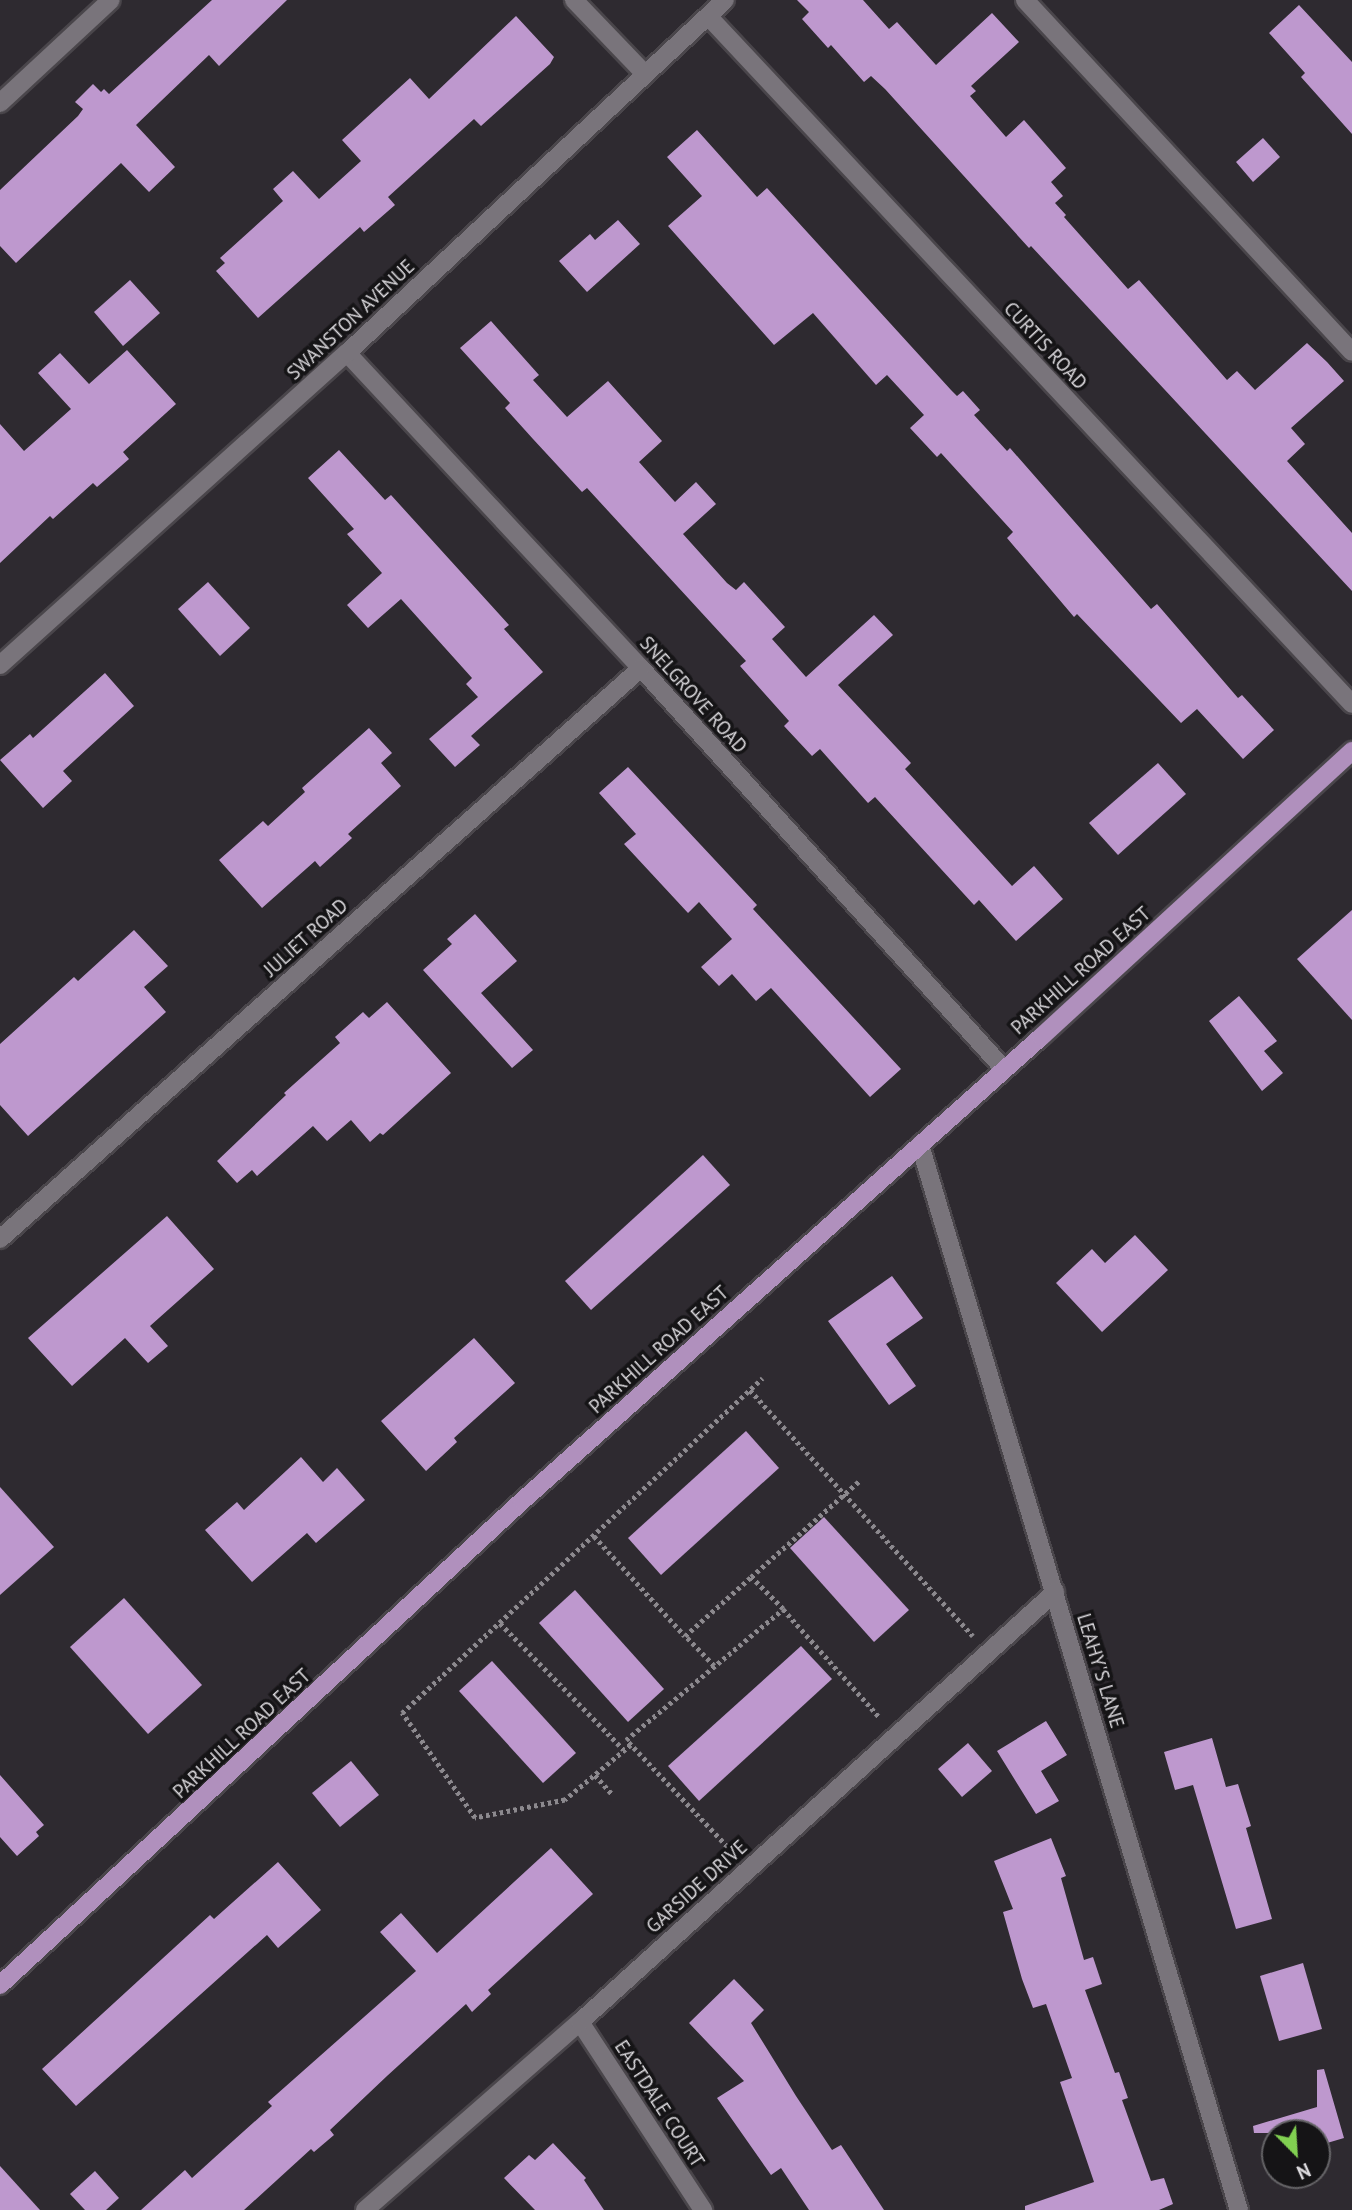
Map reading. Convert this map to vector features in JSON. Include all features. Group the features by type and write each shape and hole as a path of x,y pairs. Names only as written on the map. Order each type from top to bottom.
{"main road":[{"name":"PARKHILL ROAD EAST","path":"0,1985 522,1501 920,1145 1352,751"}],"street":[{"path":"0,103 111,0"},
{"path":"574,0 645,74"},
{"name":"SWANSTON AVENUE","path":"0,665 346,353 725,0"},
{"path":"1025,0 1352,352"},
{"name":"CURTIS ROAD","path":"708,16 1352,704"},
{"name":"SNELGROVE ROAD","path":"346,353 640,668 1004,1069"},
{"name":"JULIET ROAD","path":"0,1239 640,668"},
{"name":"LEAHY'S LANE","path":"920,1145 1239,2210"},
{"name":"GARSIDE DRIVE","path":"365,2210 580,2022 1055,1592"},
{"name":"EASTDALE COURT","path":"580,2022 703,2210"}],"path":[{"path":"631,1745 565,1800 475,1818 402,1713 763,1378"},
{"path":"750,1390 988,1652"},
{"path":"685,1636 859,1481"},
{"path":"594,1536 714,1666"},
{"path":"751,1577 896,1736"},
{"path":"748,1869 626,1740 783,1609"},
{"path":"500,1623 624,1751"},
{"path":"595,1775 613,1795"}],"building":[{"path":"212,0 287,0 219,66 209,55 136,125 175,167 149,192 121,163 16,263 0,246 0,190 78,116 83,109 75,102 93,84 101,92 104,89 109,94"},
{"path":"797,0 863,0 889,29 897,22 936,65 992,13 1019,42 971,86 976,91 970,96 1006,137 1024,120 1066,168 1051,182 1063,196 1055,203 1066,215 1064,217 1128,289 1139,280 1227,380 1237,371 1255,390 1307,343 1327,362 1344,381 1291,428 1305,444 1287,461 1352,533 1352,591 1031,246 1029,248 885,89 871,76 864,82 831,45 828,48 802,19 809,12"},
{"path":"1299,5 1352,62 1352,134 1301,77 1305,73 1269,33"},
{"path":"516,16 554,57 550,64 481,126 474,119 388,197 395,205 364,232 360,227 258,318 216,271 225,263 220,258 283,201 273,189 293,171 319,199 361,161 342,140 410,78 429,99"},
{"path":"697,130 757,197 767,188 957,396 963,391 980,410 974,415 1007,451 1010,448 1151,609 1157,604 1238,698 1242,695 1274,730 1243,759 1197,709 1181,723 1077,614 1074,617 1007,538 1013,532 941,453 937,457 910,428 924,415 887,375 876,385 813,313 774,345 668,226 702,196 667,157"},
{"path":"1263,138 1280,157 1253,182 1236,162"},
{"path":"618,220 640,244 587,292 559,261 590,234 595,240"},
{"path":"130,280 160,313 123,346 94,312"},
{"path":"491,321 539,375 533,380 567,417 608,381 662,441 639,462 675,502 696,482 716,504 683,534 727,583 736,590 744,582 785,627 772,639 806,677 874,615 893,635 838,685 911,763 905,769 1012,886 1034,866 1063,899 1016,941 979,900 974,905 875,797 868,803 820,749 812,756 784,726 789,721 740,666 746,661 587,488 582,492 533,439 505,408 510,403 460,348"},
{"path":"127,350 176,404 123,452 129,459 97,487 93,483 53,519 50,516 0,563 0,424 24,451 71,409 38,373 60,353 89,384"},
{"path":"339,450 385,500 391,495 509,625 504,629 543,672 471,736 480,745 455,767 429,739 478,697 466,684 472,678 401,599 368,628 347,605 382,573 347,534 354,529 308,478"},
{"path":"208,582 250,628 220,656 178,609"},
{"path":"105,673 134,706 63,771 72,781 43,808 0,760 30,734 33,738"},
{"path":"369,728 392,753 381,763 401,786 348,834 352,838 320,867 315,861 262,908 219,860 263,821 268,826 305,792 302,788"},
{"path":"1158,763 1186,794 1118,855 1089,823"},
{"path":"628,767 757,905 753,909 901,1069 870,1097 771,988 756,1001 732,974 719,986 701,967 732,939 699,902 688,913 624,844 636,834 599,793"},
{"path":"1352,910 1352,1020 1297,959"},
{"path":"475,914 517,961 481,993 533,1050 512,1068 423,970 452,944 447,939"},
{"path":"134,930 168,966 144,987 166,1012 28,1136 0,1105 0,1044 74,977 78,981"},
{"path":"1239,996 1277,1041 1264,1051 1283,1073 1262,1091 1209,1021"},
{"path":"387,1002 451,1073 383,1135 380,1133 370,1142 351,1120 327,1141 313,1126 257,1176 252,1170 237,1183 217,1161 286,1095 284,1093 340,1043 335,1037 363,1012 369,1018"},
{"path":"703,1155 730,1185 591,1310 565,1281"},
{"path":"167,1216 214,1269 150,1326 168,1346 148,1363 125,1338 72,1386 28,1338"},
{"path":"1135,1235 1168,1270 1102,1332 1056,1283 1092,1249 1105,1263"},
{"path":"892,1276 923,1318 886,1344 916,1386 889,1405 828,1321"},
{"path":"474,1338 515,1383 454,1438 457,1442 426,1471 381,1421"},
{"path":"746,1431 779,1468 661,1575 628,1538"},
{"path":"301,1457 323,1482 337,1468 365,1500 316,1543 307,1533 252,1582 205,1530 237,1502 244,1510"},
{"path":"0,1487 54,1547 0,1595"},
{"path":"824,1517 909,1610 874,1642 790,1548"},
{"path":"575,1590 664,1689 628,1722 539,1623"},
{"path":"124,1598 202,1685 148,1734 70,1647"},
{"path":"801,1646 832,1679 699,1801 668,1766"},
{"path":"492,1661 576,1753 543,1783 459,1691"},
{"path":"1046,1721 1067,1755 1041,1771 1059,1801 1036,1814 997,1751"},
{"path":"1212,1738 1226,1787 1238,1784 1251,1826 1246,1828 1272,1919 1236,1929 1193,1785 1175,1790 1164,1752"},
{"path":"968,1743 992,1771 962,1797 938,1769"},
{"path":"351,1761 379,1795 340,1827 312,1793"},
{"path":"0,1775 44,1825 36,1832 39,1836 17,1856 0,1837"},
{"path":"1051,1838 1066,1876 1061,1878 1084,1960 1093,1957 1102,1984 1085,1990 1115,2073 1119,2072 1128,2098 1122,2100 1151,2181 1164,2178 1173,2204 1159,2210 1025,2210 1025,2206 1094,2182 1060,2082 1072,2078 1046,2004 1033,2008 1022,1979 1003,1912 1013,1909 994,1861"},
{"path":"551,1848 593,1894 488,1990 491,1994 472,2012 466,2004 387,2076 330,2130 334,2135 314,2152 311,2149 244,2210 141,2210 185,2170 192,2178 272,2106 268,2102 416,1971 380,1932 401,1913 437,1953"},
{"path":"278,1862 321,1910 278,1948 267,1935 76,2106 42,2069 210,1915 214,1919"},
{"path":"1303,1963 1322,2029 1279,2041 1260,1976"},
{"path":"734,1979 764,2010 751,2023 796,2096 832,2150 841,2145 884,2210 809,2210 781,2168 771,2175 717,2098 744,2081 689,2023"},
{"path":"1324,2069 1344,2138 1331,2142 1331,2119 1277,2119 1317,2107 1317,2070"},
{"path":"1261,2124 1261,2133 1254,2133 1253,2126"},
{"path":"553,2143 586,2178 584,2180 604,2210 535,2210 504,2178 529,2155 535,2160"},
{"path":"0,2166 40,2210 0,2210"},
{"path":"95,2171 119,2198 106,2210 85,2210 70,2194"}]}
